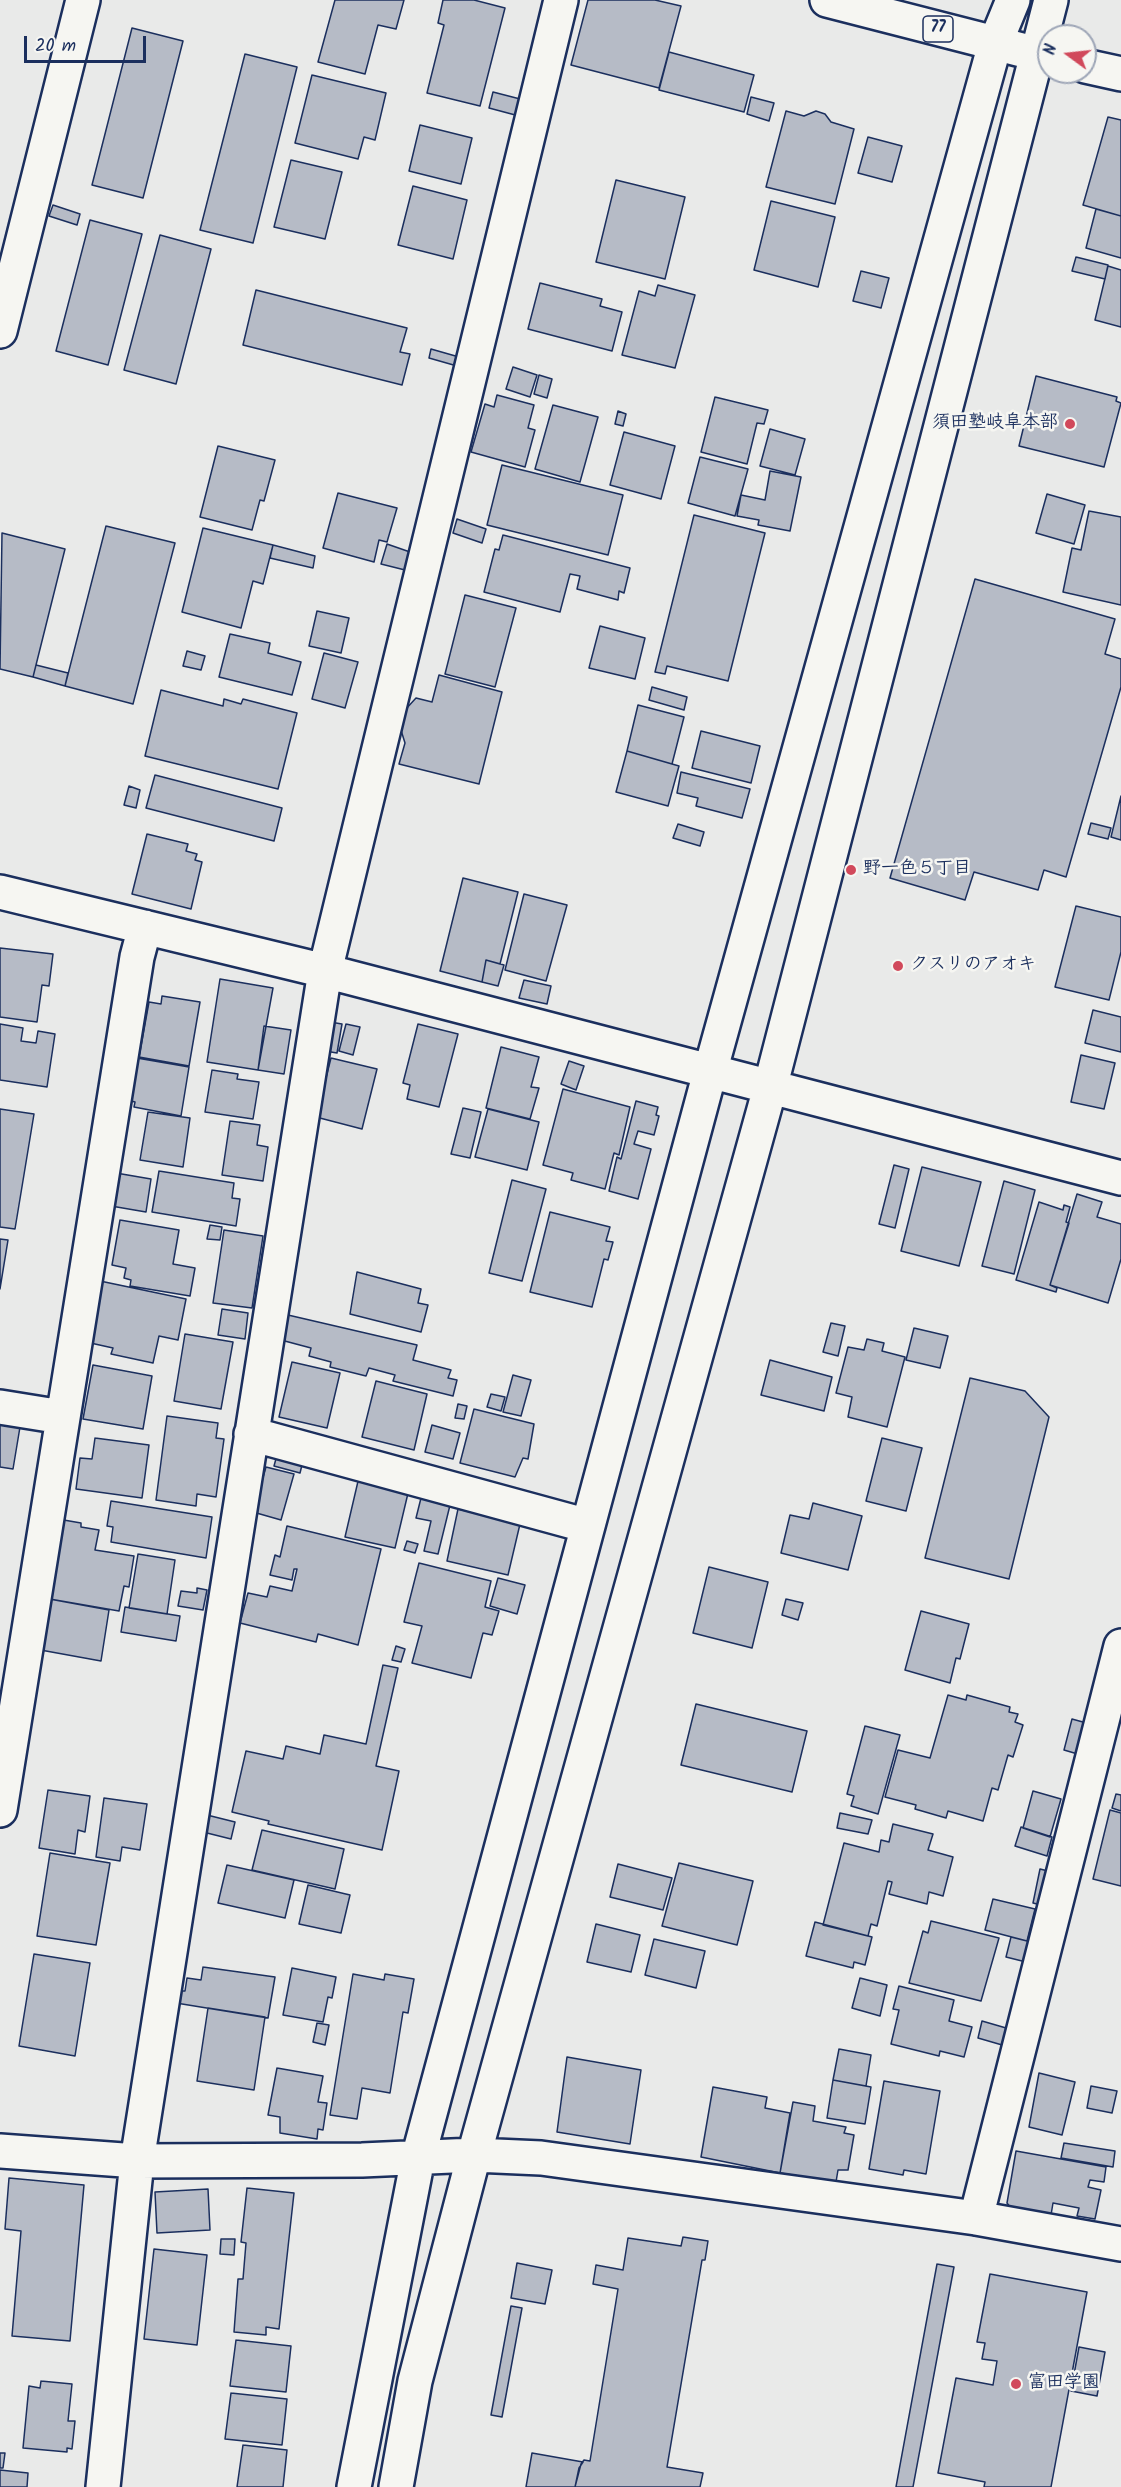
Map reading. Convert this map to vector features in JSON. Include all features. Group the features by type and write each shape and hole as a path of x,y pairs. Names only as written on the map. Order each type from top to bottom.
{"street":[{"path":"0,332 84,0"},
{"path":"103,2487 137,2161 250,1434 325,971 561,0"},
{"name":"77","path":"826,0 1037,54"},
{"path":"354,2487 418,2158 710,1072 995,44 1013,0"},
{"path":"1048,24 1051,0"},
{"path":"1097,69 1121,74"},
{"path":"396,2487 415,2381 474,2155 770,1088 1037,79"},
{"path":"0,892 325,971 1121,1178"},
{"path":"0,1810 137,957 145,927"},
{"path":"0,1407 62,1418"},
{"path":"250,1434 588,1526"},
{"path":"976,2218 1121,1646"},
{"path":"0,2151 137,2161 418,2158 474,2155 541,2157 976,2218 1121,2244"}],"building":[{"path":"335,0 404,0 396,29 378,25 365,74 318,62"},
{"path":"443,0 474,0 505,8 480,106 427,93 444,25 438,23"},
{"path":"588,0 655,0 681,6 659,88 571,65"},
{"path":"132,28 183,41 143,198 92,185"},
{"path":"669,52 754,75 744,112 659,90"},
{"path":"245,54 297,67 253,243 200,230"},
{"path":"312,75 386,93 375,140 364,137 358,159 295,143"},
{"path":"493,92 524,100 519,116 489,108"},
{"path":"751,97 774,103 769,121 747,114"},
{"path":"786,111 804,116 816,111 825,114 831,122 854,129 835,204 766,187"},
{"path":"1108,117 1121,120 1121,216 1083,205"},
{"path":"420,125 472,138 461,184 409,171"},
{"path":"868,137 902,146 892,182 858,173"},
{"path":"291,160 342,172 325,239 274,227"},
{"path":"616,180 685,197 665,279 596,262"},
{"path":"413,186 467,200 453,259 398,245"},
{"path":"771,201 835,217 818,287 754,270"},
{"path":"53,205 80,214 77,225 49,216"},
{"path":"1096,209 1121,216 1121,258 1086,248"},
{"path":"90,220 142,234 108,365 56,351"},
{"path":"160,235 211,249 176,384 124,370"},
{"path":"1076,257 1108,265 1105,279 1072,271"},
{"path":"1108,266 1121,270 1121,327 1095,320"},
{"path":"861,271 889,278 881,308 853,301"},
{"path":"540,283 602,299 600,306 622,312 612,351 528,329"},
{"path":"658,285 695,295 675,368 622,355 639,291 655,296"},
{"path":"256,290 407,328 400,352 410,354 402,385 243,345"},
{"path":"431,349 459,357 457,366 429,358"},
{"path":"513,367 537,375 530,397 506,389"},
{"path":"539,375 552,379 547,398 534,394"},
{"name":"須田塾岐阜本部","path":"1036,376 1117,397 1116,401 1121,403 1104,467 1019,446"},
{"path":"497,395 534,405 528,428 535,430 525,467 471,452 485,404 494,407"},
{"path":"715,397 768,410 764,424 757,423 747,464 701,452"},
{"path":"553,405 598,417 580,482 535,469"},
{"path":"618,411 626,414 623,426 615,424"},
{"path":"770,429 805,439 795,475 760,466"},
{"path":"624,432 675,446 661,499 610,485"},
{"path":"218,446 275,460 264,501 260,500 252,530 200,517"},
{"path":"700,457 748,469 735,516 688,503"},
{"path":"502,465 623,495 608,555 487,525"},
{"path":"770,471 801,477 790,531 758,525 759,520 737,516 741,495 765,500"},
{"path":"338,493 397,508 387,542 379,540 374,562 323,548"},
{"path":"1047,494 1085,505 1074,544 1036,533"},
{"path":"1089,511 1121,517 1121,605 1063,592 1072,548 1081,550"},
{"path":"694,515 765,533 728,681 667,666 665,674 655,672"},
{"path":"457,519 486,529 482,543 453,533"},
{"path":"106,526 175,543 133,704 65,686"},
{"path":"203,528 273,545 263,584 253,581 241,628 182,612"},
{"path":"2,533 65,549 33,677 0,669"},
{"path":"503,535 630,568 624,593 619,591 618,600 577,589 580,576 570,574 560,612 484,592 495,549 499,550"},
{"path":"387,544 410,552 405,570 381,564"},
{"path":"273,545 315,556 313,568 270,558"},
{"path":"975,579 1115,619 1105,654 1121,659 1121,687 1066,877 1044,870 1038,890 974,872 965,900 890,878"},
{"path":"465,595 516,608 495,687 445,674"},
{"path":"317,611 349,618 341,653 309,646"},
{"path":"600,626 645,638 635,679 589,668"},
{"path":"230,634 270,643 268,653 301,662 292,695 219,677"},
{"path":"187,651 205,656 201,670 183,666"},
{"path":"324,653 358,662 345,708 312,699"},
{"path":"36,665 68,673 65,686 33,677"},
{"path":"439,675 502,692 479,784 399,764 405,743 400,727 405,710 416,698 432,702"},
{"path":"652,687 687,697 684,710 649,700"},
{"path":"161,690 223,706 224,699 241,704 243,699 297,713 278,789 145,756"},
{"path":"638,705 684,717 672,764 627,751"},
{"path":"701,731 760,746 751,783 692,768"},
{"path":"627,751 679,766 668,806 616,792"},
{"path":"681,772 750,789 742,818 696,806 698,798 677,793"},
{"path":"155,775 282,808 274,841 146,808"},
{"path":"129,786 140,790 136,808 124,805"},
{"path":"1121,796 1121,840 1111,837"},
{"path":"1091,823 1111,828 1108,839 1088,834"},
{"path":"678,824 704,832 700,846 673,838"},
{"path":"147,834 188,844 186,851 197,854 195,860 202,862 191,909 132,894"},
{"path":"463,878 518,892 500,964 486,960 482,982 440,971"},
{"path":"524,894 567,905 546,981 505,970"},
{"path":"1076,906 1121,917 1121,952 1109,1000 1055,987"},
{"path":"0,948 53,954 49,986 42,985 37,1022 0,1017"},
{"path":"486,960 504,965 498,986 482,982"},
{"path":"220,979 273,988 258,1070 207,1062"},
{"path":"524,980 551,986 547,1004 519,998"},
{"path":"162,996 200,1002 189,1066 139,1057 149,1002 161,1004"},
{"path":"1093,1010 1121,1017 1121,1052 1085,1043"},
{"path":"330,1022 342,1024 337,1053 325,1051"},
{"path":"0,1024 23,1028 21,1041 36,1043 38,1031 55,1034 47,1087 0,1080"},
{"path":"346,1024 360,1027 353,1055 339,1051"},
{"path":"418,1024 458,1034 439,1107 407,1099 410,1085 403,1083"},
{"path":"264,1026 291,1030 284,1074 258,1070"},
{"path":"501,1047 539,1057 531,1087 539,1088 530,1119 486,1108"},
{"path":"1081,1055 1115,1063 1104,1109 1071,1102"},
{"path":"131,1057 189,1067 181,1116 134,1107 135,1102 123,1099"},
{"path":"331,1058 377,1069 362,1129 316,1117"},
{"path":"569,1061 584,1066 576,1090 561,1084"},
{"path":"212,1070 238,1074 237,1079 259,1082 253,1119 205,1112"},
{"path":"563,1089 630,1107 619,1155 614,1153 605,1189 571,1180 573,1173 543,1165"},
{"path":"636,1101 658,1107 656,1115 659,1116 654,1135 638,1131 634,1144 651,1149 638,1199 609,1191 617,1157 621,1159"},
{"path":"463,1108 481,1112 470,1158 451,1154"},
{"path":"0,1109 34,1114 15,1229 0,1227"},
{"path":"488,1109 539,1122 527,1170 475,1157"},
{"path":"148,1112 190,1118 183,1167 140,1160"},
{"path":"230,1121 260,1125 257,1145 268,1147 263,1181 222,1175"},
{"path":"894,1165 909,1169 895,1228 879,1224"},
{"path":"922,1167 981,1182 959,1266 901,1251"},
{"path":"159,1171 234,1183 232,1198 240,1199 236,1226 152,1212"},
{"path":"116,1173 151,1179 146,1212 111,1206"},
{"path":"512,1180 546,1189 522,1281 489,1273"},
{"path":"1004,1181 1035,1190 1014,1274 982,1266"},
{"path":"1077,1194 1102,1202 1097,1217 1121,1224 1121,1259 1108,1303 1050,1285"},
{"path":"1039,1202 1063,1210 1064,1205 1070,1207 1066,1222 1069,1223 1050,1285 1057,1288 1056,1292 1016,1280"},
{"path":"550,1212 610,1227 606,1241 613,1242 608,1260 604,1259 592,1307 530,1292"},
{"path":"120,1220 179,1230 173,1264 195,1268 190,1296 130,1286 131,1280 124,1278 126,1268 112,1265"},
{"path":"210,1225 222,1227 220,1240 207,1239"},
{"path":"224,1230 263,1236 252,1308 213,1303"},
{"path":"0,1239 8,1240 0,1289"},
{"path":"357,1272 421,1289 418,1303 428,1305 421,1332 350,1314"},
{"path":"100,1281 186,1299 178,1340 159,1336 153,1363 111,1354 113,1348 86,1342"},
{"path":"222,1309 248,1313 245,1339 218,1335"},
{"path":"288,1315 417,1345 413,1360 451,1370 448,1378 457,1380 453,1396 393,1381 395,1375 369,1368 366,1376 330,1367 331,1362 309,1356 311,1348 281,1340"},
{"path":"831,1323 845,1326 838,1356 823,1352"},
{"path":"914,1328 948,1336 940,1368 906,1360"},
{"path":"185,1334 233,1342 221,1409 174,1401"},
{"path":"867,1339 884,1343 882,1351 905,1357 887,1427 848,1417 852,1397 836,1393 848,1347 864,1350"},
{"path":"770,1360 832,1377 824,1411 761,1395"},
{"path":"292,1362 340,1373 327,1428 279,1417"},
{"path":"93,1365 152,1376 143,1429 83,1419"},
{"path":"513,1375 531,1380 521,1416 503,1412"},
{"path":"970,1378 1025,1391 1049,1417 1009,1579 925,1558"},
{"path":"376,1381 427,1394 414,1450 362,1437"},
{"path":"491,1394 505,1397 501,1411 487,1407"},
{"path":"458,1404 467,1406 464,1419 455,1418"},
{"path":"474,1409 534,1424 528,1459 523,1458 515,1477 460,1463"},
{"path":"167,1416 218,1423 216,1438 224,1439 216,1497 197,1494 196,1506 156,1500"},
{"path":"0,1423 20,1427 13,1469 0,1467"},
{"path":"432,1425 460,1433 453,1459 425,1452"},
{"path":"95,1438 149,1445 142,1498 76,1489 80,1458 92,1459"},
{"path":"882,1438 922,1448 906,1511 866,1501"},
{"path":"277,1455 303,1461 300,1473 274,1466"},
{"path":"266,1467 294,1474 281,1520 253,1512"},
{"path":"359,1477 409,1489 395,1548 345,1537"},
{"path":"423,1490 452,1497 438,1554 424,1551 431,1521 416,1518"},
{"path":"111,1501 212,1517 206,1558 111,1542 113,1527 107,1526"},
{"path":"813,1503 862,1516 848,1570 781,1553 790,1515 809,1519"},
{"path":"458,1509 520,1524 508,1575 447,1561"},
{"path":"58,1519 81,1523 81,1527 99,1530 95,1550 134,1556 129,1587 124,1586 119,1611 44,1598"},
{"path":"287,1526 381,1549 358,1645 318,1634 316,1642 240,1623 248,1593 267,1597 270,1586 292,1591 297,1569 294,1569 292,1580 270,1575 275,1555 280,1557"},
{"path":"407,1541 418,1544 415,1553 404,1550"},
{"path":"138,1554 175,1560 167,1614 129,1608"},
{"path":"419,1563 491,1581 485,1607 499,1611 492,1635 483,1633 471,1678 412,1663 422,1626 404,1622"},
{"path":"709,1567 768,1582 752,1648 693,1633"},
{"path":"498,1578 525,1585 517,1614 490,1606"},
{"path":"197,1588 207,1590 203,1610 178,1606 181,1591 197,1593"},
{"path":"44,1598 109,1610 101,1661 35,1649"},
{"path":"786,1599 803,1603 798,1620 782,1615"},
{"path":"125,1607 180,1616 176,1641 121,1632"},
{"path":"921,1611 969,1624 960,1659 956,1658 950,1683 905,1670"},
{"path":"396,1646 405,1649 401,1662 392,1660"},
{"path":"383,1665 398,1668 376,1766 399,1771 382,1850 268,1824 269,1821 232,1812 246,1751 283,1759 286,1746 320,1754 324,1735 366,1744"},
{"path":"948,1695 966,1700 967,1695 1010,1707 1009,1712 1018,1714 1015,1722 1023,1725 1013,1757 1008,1755 998,1790 992,1788 983,1821 948,1811 946,1818 915,1809 916,1805 885,1797 898,1750 930,1758"},
{"path":"696,1704 807,1731 792,1792 681,1765"},
{"path":"1072,1719 1090,1724 1081,1755 1064,1750"},
{"path":"865,1726 900,1735 878,1814 851,1806 854,1796 847,1794"},
{"path":"48,1790 90,1796 85,1832 78,1830 75,1854 39,1848"},
{"path":"1033,1791 1061,1799 1050,1837 1023,1828"},
{"path":"1116,1794 1121,1795 1121,1811 1112,1808"},
{"path":"104,1798 147,1804 140,1850 122,1847 120,1861 96,1857"},
{"path":"1110,1810 1121,1813 1121,1886 1093,1879"},
{"path":"840,1813 872,1820 868,1834 837,1828"},
{"path":"207,1815 235,1822 231,1839 203,1832"},
{"path":"893,1824 933,1834 928,1850 953,1857 943,1896 929,1892 927,1904 889,1894 892,1882 888,1881 877,1926 871,1924 868,1936 823,1925 844,1843 879,1852 881,1840 889,1842"},
{"path":"1021,1827 1052,1837 1047,1856 1015,1846"},
{"path":"262,1830 344,1849 335,1889 252,1870"},
{"path":"50,1853 110,1863 96,1945 37,1936"},
{"path":"679,1863 753,1881 737,1945 662,1926"},
{"path":"618,1864 672,1878 663,1910 610,1897"},
{"path":"227,1865 294,1880 285,1918 218,1903"},
{"path":"1040,1869 1052,1872 1045,1906 1033,1903"},
{"path":"308,1885 350,1895 341,1933 299,1924"},
{"path":"993,1899 1035,1909 1027,1941 985,1930"},
{"path":"931,1921 999,1938 981,2001 909,1983 923,1931 928,1933"},
{"path":"815,1922 872,1937 865,1965 854,1962 853,1968 806,1956"},
{"path":"596,1924 640,1935 631,1972 587,1962"},
{"path":"1011,1937 1035,1943 1030,1963 1006,1957"},
{"path":"654,1939 705,1951 696,1988 645,1975"},
{"path":"34,1954 90,1963 75,2056 19,2046"},
{"path":"203,1967 275,1977 268,2018 176,2003 177,1991 185,1991 187,1978 201,1980"},
{"path":"292,1968 336,1977 332,1998 328,1997 323,2022 283,2015"},
{"path":"353,1974 384,1980 385,1974 414,1979 408,2013 403,2012 390,2093 362,2088 357,2119 330,2115"},
{"path":"860,1978 887,1985 880,2016 852,2008"},
{"path":"899,1986 954,2000 949,2021 972,2027 964,2057 940,2051 939,2056 891,2044 899,2010 893,2009"},
{"path":"208,2008 265,2017 254,2090 197,2081"},
{"path":"982,2021 1013,2030 1009,2047 978,2038"},
{"path":"317,2023 329,2025 325,2045 313,2042"},
{"path":"839,2049 871,2055 866,2086 833,2080"},
{"path":"567,2057 641,2070 630,2144 557,2132"},
{"path":"277,2068 323,2076 318,2102 327,2103 323,2130 318,2129 317,2139 280,2133 280,2117 268,2115"},
{"path":"1039,2073 1075,2082 1062,2135 1029,2127"},
{"path":"833,2080 871,2087 865,2124 827,2118"},
{"path":"884,2081 940,2091 926,2174 904,2170 903,2175 869,2169"},
{"path":"1091,2086 1117,2091 1112,2113 1087,2108"},
{"path":"713,2087 767,2097 765,2108 790,2113 780,2173 701,2157"},
{"path":"793,2102 815,2106 813,2121 846,2127 844,2133 854,2135 848,2170 838,2170 836,2182 780,2173"},
{"path":"1064,2143 1115,2151 1113,2167 1061,2158"},
{"path":"1016,2151 1106,2167 1104,2182 1090,2180 1088,2187 1101,2190 1095,2219 1077,2216 1079,2208 1053,2203 1051,2215 1010,2207 1007,2203"},
{"path":"9,2178 84,2185 70,2341 12,2336 21,2231 5,2229"},
{"path":"247,2188 294,2193 279,2329 266,2327 266,2335 234,2332 238,2279 243,2279 246,2243 241,2242"},
{"path":"208,2189 210,2230 157,2233 155,2192"},
{"path":"683,2237 708,2241 705,2260 702,2260 667,2467 703,2473 700,2487 575,2487 581,2464 584,2460 590,2461 618,2289 593,2284 596,2265 623,2270 628,2238 681,2246"},
{"path":"221,2239 235,2239 234,2255 220,2254"},
{"path":"154,2249 207,2255 197,2345 144,2339"},
{"path":"517,2263 552,2270 545,2304 511,2298"},
{"path":"937,2264 954,2267 913,2487 896,2487"},
{"path":"990,2274 1087,2292 1051,2487 984,2487 985,2482 938,2473 956,2378 993,2385 997,2361 982,2359 985,2343 977,2342"},
{"path":"511,2306 522,2308 502,2417 491,2415"},
{"path":"236,2340 291,2346 286,2392 230,2386"},
{"path":"1079,2347 1105,2352 1097,2396 1071,2391"},
{"path":"41,2381 72,2384 68,2421 75,2421 72,2449 67,2448 67,2452 23,2448 29,2386 40,2388"},
{"path":"231,2393 287,2399 282,2445 225,2439"},
{"path":"243,2445 287,2450 283,2487 237,2487"},
{"path":"0,2453 5,2453 3,2468 0,2468"},
{"path":"532,2453 583,2462 579,2468 575,2487 526,2487"},
{"path":"0,2470 28,2473 27,2487 0,2487"}],"place":[{"name":"須田塾岐阜本部","path":"1070,424"},
{"name":"野一色５丁目","path":"851,870"},
{"name":"クスリのアオキ","path":"898,966"},
{"name":"富田学園","path":"1016,2384"}]}
